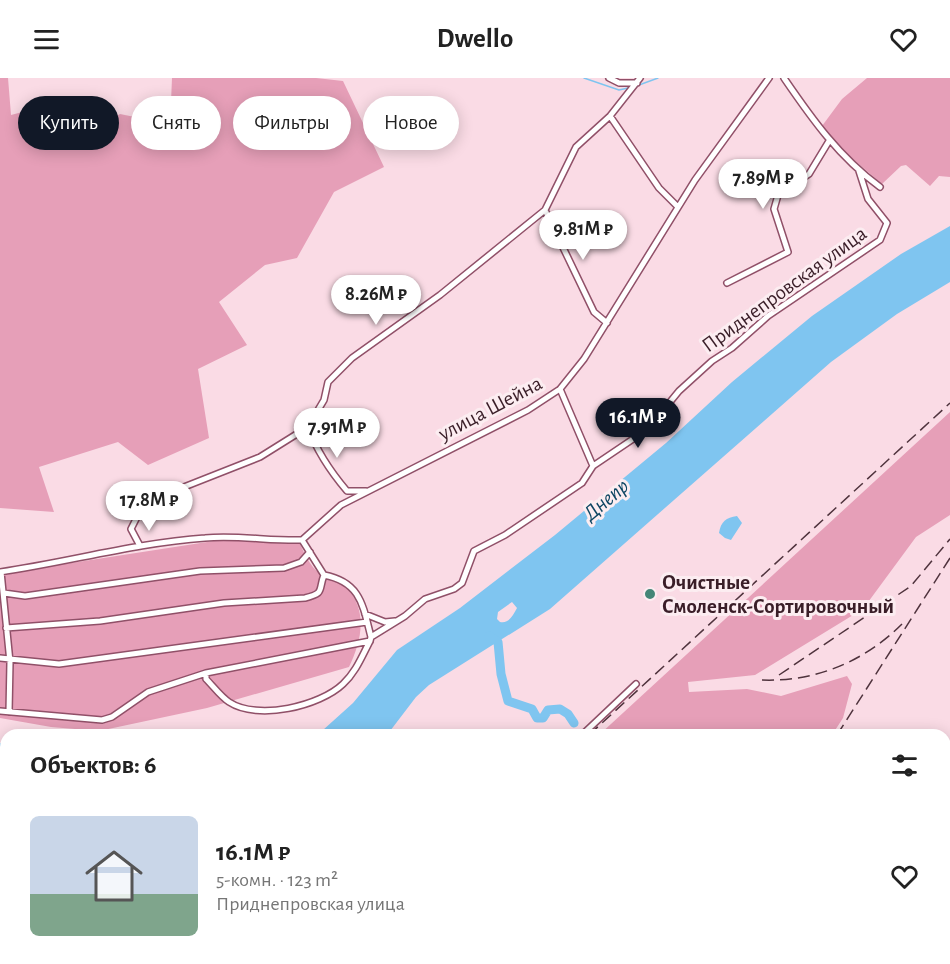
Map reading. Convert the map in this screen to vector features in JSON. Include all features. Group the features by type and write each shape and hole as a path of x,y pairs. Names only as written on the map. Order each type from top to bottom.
{"street":[{"path":"609,78 619,83 638,80"},
{"name":"улица Шейна","path":"302,540 341,505 528,410 560,389 584,359 678,207 769,78"},
{"path":"784,78 829,141 859,171 880,187"},
{"path":"139,544 130,529 151,500 260,457 308,427 324,400 328,382 352,358 440,295 545,210 576,147 610,116 638,80"},
{"path":"610,116 659,188 678,207"},
{"path":"727,283 788,252 774,209 778,195 809,174 829,141"},
{"name":"Приднепровская улица","path":"370,639 425,599 454,589 462,583 474,551 505,535 582,483 593,466 636,437 712,361 732,348 768,316 872,248 886,231 887,223 868,199 859,171"},
{"path":"545,210 594,312 607,323"},
{"path":"560,389 593,466"},
{"path":"308,427 315,445 332,473 347,491 368,490"},
{"path":"6,628 100,621 224,603 305,598 317,595 322,590 324,575 302,540 208,537 139,544 1,572 4,593 6,628 9,659 9,712"},
{"path":"4,593 25,596 188,573 284,568 301,562 310,552"},
{"path":"206,673 206,679 230,703 261,710 282,711 305,704 342,686 357,669 370,639 365,614 357,592 340,578 324,575"},
{"path":"365,614 385,622 397,621"},
{"path":"0,658 59,664 367,622"},
{"path":"0,711 102,720 112,717 148,692 206,673 370,639"},
{"path":"588,729 636,684"}],"shaded area":[{"path":"0,78 8,78 11,115 18,113 18,150 119,150 120,114 131,116 131,150 221,150 221,96 171,96 172,78 316,78 343,81 350,96 233,96 233,150 351,150 351,98 363,123 363,150 376,150 384,167 334,192 297,258 265,265 219,302 247,345 198,369 209,438 148,465 118,442 39,467 54,512 0,508"},
{"path":"867,78 950,78 950,177 939,176 930,186 906,165 901,166 882,184 840,148 822,126 842,99"},
{"path":"950,412 950,515 916,537 863,609 755,675 688,682 689,692 747,689 781,696 847,676 852,684 843,718 836,729 606,729"},
{"path":"220,540 300,544 316,571 342,584 353,596 358,606 361,627 357,647 349,667 207,708 108,729 51,727 0,718 0,574"}],"water":[{"name":"Днепр","path":"950,226 950,282 897,314 831,362 550,609 429,685 416,697 392,729 324,729 353,703 397,650 460,608 555,535 666,443 732,382 812,316 901,254","holes":["512,602 517,608 506,622 500,622 497,619 498,612"]},
{"path":"737,516 742,523 731,540 725,538 719,533 721,526 727,519"}],"waterway":[{"path":"584,78 619,90 628,88"},
{"path":"639,85 658,78"},
{"path":"489,636 498,642 501,674 508,701 532,709 537,718 543,718 548,710 560,709 568,714 574,723"}],"railway":[{"path":"596,729 950,403"},
{"path":"779,675 911,586 950,539"},
{"path":"841,729 950,558"},
{"path":"762,680 801,677 838,667 872,649 902,624"}],"place":[{"name":"Очистные Смоленск-Сортировочный","path":"650,594"}]}
